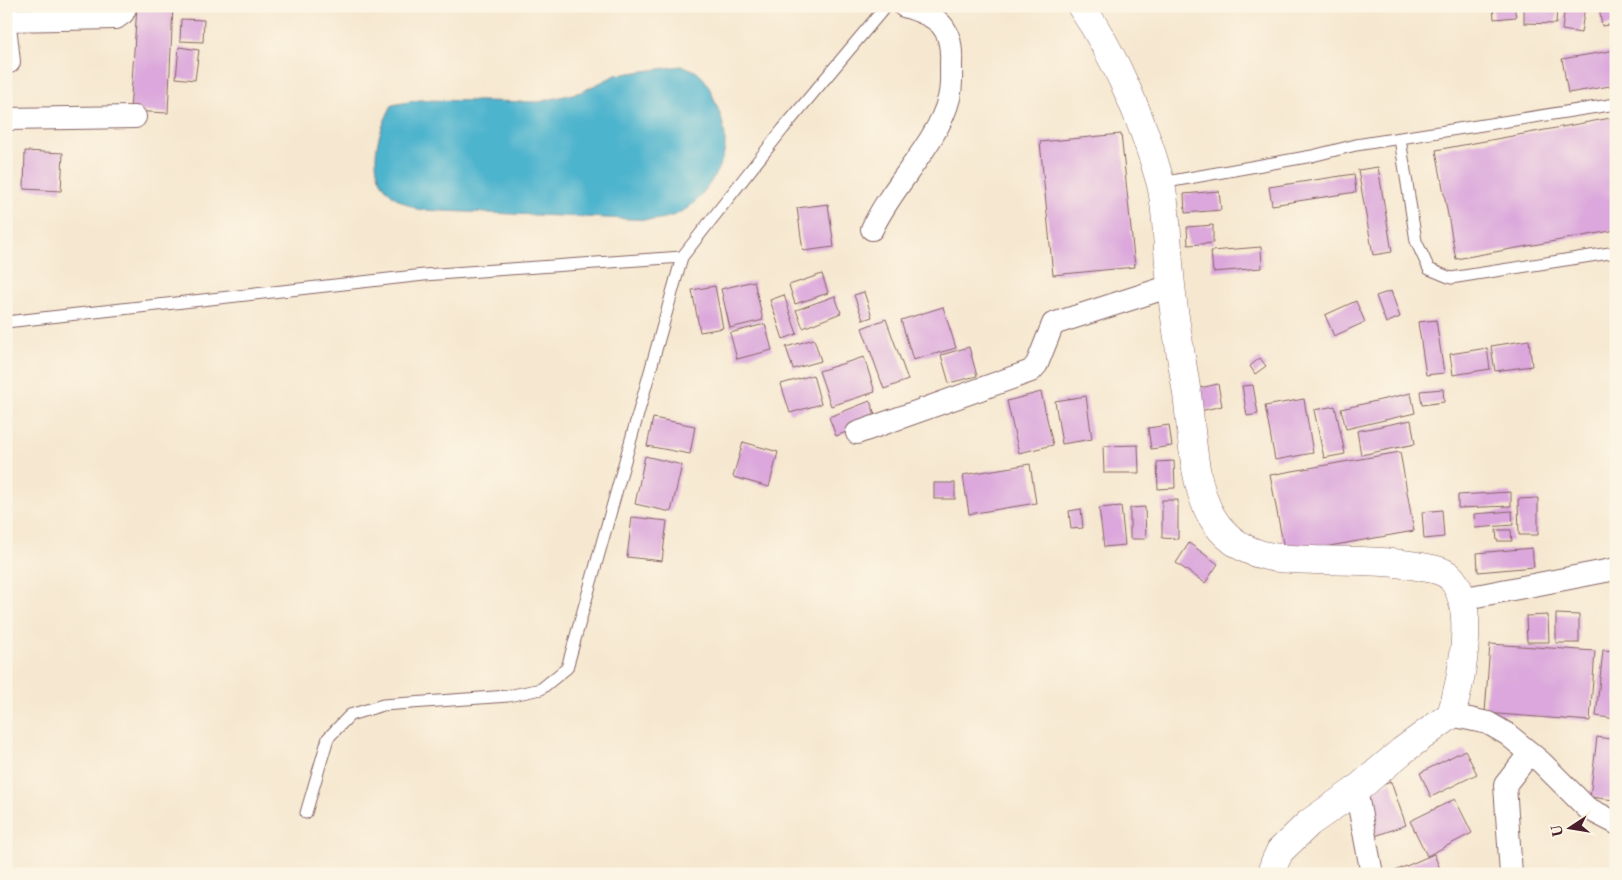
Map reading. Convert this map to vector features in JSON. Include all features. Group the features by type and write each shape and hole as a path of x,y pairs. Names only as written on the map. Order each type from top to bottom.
{"street":[{"path":"6,20 116,18 123,13 126,6"},
{"path":"872,228 882,206 938,126 950,97 952,52 947,30 935,19 904,6"},
{"path":"1081,6 1125,87 1161,183 1171,286 1204,498 1211,516 1223,532 1249,551 1263,556 1283,559 1386,562 1442,572 1452,578 1461,599 1465,635 1463,666 1451,715 1402,751 1356,790 1310,823 1280,851 1274,864 1274,874"},
{"path":"6,34 9,62"},
{"path":"6,119 135,117"},
{"path":"857,433 1031,371 1037,364 1053,324 1171,286"},
{"path":"1461,599 1616,569"},
{"path":"1451,715 1488,723 1507,734 1588,808 1616,823"},
{"path":"1511,874 1506,785 1530,753"},
{"path":"1356,790 1372,874"}],"lane":[{"path":"306,814 328,738 350,714 383,705 508,696 542,689 566,668 682,258 783,129 886,6"},
{"path":"1161,183 1400,139 1616,104"},
{"path":"1400,139 1416,241 1429,268 1451,278 1616,252"},
{"path":"6,322 424,275 682,258"}],"water":[{"path":"681,66 698,73 709,87 722,121 725,144 721,161 706,189 693,204 675,215 654,220 419,210 399,200 389,192 378,172 376,161 379,137 392,105 420,100 539,102 581,92 616,75"}],"building":[{"path":"13,6 99,6 99,12 14,13"},
{"path":"137,6 173,6 168,113 130,111"},
{"path":"1493,6 1514,6 1516,17 1494,19"},
{"path":"1524,6 1557,6 1556,24 1524,23"},
{"path":"1565,6 1585,6 1581,33 1562,30"},
{"path":"1599,6 1616,6 1616,24 1602,26"},
{"path":"181,19 204,20 203,42 180,41"},
{"path":"179,47 199,50 195,80 176,78"},
{"path":"1616,50 1616,85 1568,93 1562,59"},
{"path":"1616,117 1616,230 1456,259 1436,150"},
{"path":"1121,134 1135,267 1053,275 1040,142"},
{"path":"25,151 63,153 61,191 24,189"},
{"path":"1378,167 1392,252 1373,255 1358,170"},
{"path":"1354,174 1356,192 1272,205 1269,187"},
{"path":"1219,191 1221,210 1185,213 1184,194"},
{"path":"828,204 834,247 803,251 797,208"},
{"path":"1213,225 1213,243 1188,245 1187,227"},
{"path":"1261,247 1262,268 1213,272 1211,251"},
{"path":"822,274 828,293 795,304 789,285"},
{"path":"754,281 763,320 730,328 721,289"},
{"path":"715,286 723,328 700,332 692,290"},
{"path":"1391,291 1400,317 1386,323 1376,296"},
{"path":"864,292 872,317 863,320 854,295"},
{"path":"784,295 797,334 783,339 770,300"},
{"path":"835,296 841,313 803,328 796,310"},
{"path":"1356,301 1365,322 1334,336 1325,315"},
{"path":"943,307 956,348 913,360 901,320"},
{"path":"886,319 908,380 884,389 862,328"},
{"path":"1436,320 1444,373 1426,375 1418,322"},
{"path":"765,324 772,350 737,359 730,333"},
{"path":"814,339 821,361 793,369 786,347"},
{"path":"1529,340 1532,366 1495,371 1491,346"},
{"path":"969,347 977,376 949,383 941,355"},
{"path":"1487,348 1490,369 1453,375 1450,354"},
{"path":"864,357 875,392 831,406 819,371"},
{"path":"1260,358 1266,366 1255,374 1250,366"},
{"path":"813,375 821,404 790,413 781,384"},
{"path":"1218,384 1222,406 1200,411 1195,389"},
{"path":"1253,385 1258,414 1247,416 1242,386"},
{"path":"1443,389 1444,402 1422,405 1420,391"},
{"path":"1041,392 1053,445 1019,453 1007,401"},
{"path":"1411,393 1415,413 1346,429 1341,409"},
{"path":"1086,396 1092,439 1062,444 1055,401"},
{"path":"1304,399 1313,453 1275,460 1265,406"},
{"path":"870,401 877,420 836,436 829,417"},
{"path":"1335,406 1345,454 1324,458 1314,410"},
{"path":"653,418 695,426 690,454 647,446"},
{"path":"1411,420 1415,444 1361,455 1357,431"},
{"path":"1169,425 1172,446 1151,449 1148,428"},
{"path":"743,442 778,452 769,487 733,477"},
{"path":"1138,445 1139,473 1104,473 1103,446"},
{"path":"1400,452 1414,531 1285,554 1270,475"},
{"path":"645,456 682,465 671,512 635,504"},
{"path":"1174,461 1175,488 1158,489 1157,462"},
{"path":"1030,464 1036,503 969,514 963,475"},
{"path":"934,483 955,483 955,499 934,499"},
{"path":"1511,492 1511,506 1458,508 1458,495"},
{"path":"1538,498 1538,535 1519,535 1518,499"},
{"path":"1162,500 1178,500 1178,539 1162,538"},
{"path":"1121,506 1125,545 1104,547 1099,508"},
{"path":"1145,507 1146,539 1130,539 1130,508"},
{"path":"1081,509 1083,528 1071,529 1069,511"},
{"path":"1442,510 1444,537 1424,539 1422,512"},
{"path":"1512,511 1513,525 1475,528 1474,514"},
{"path":"632,517 667,521 662,561 627,557"},
{"path":"1496,530 1511,530 1512,541 1497,541"},
{"path":"1189,543 1218,564 1205,583 1176,563"},
{"path":"1532,548 1534,567 1478,572 1477,553"},
{"path":"1556,614 1579,615 1579,643 1556,643"},
{"path":"1548,615 1549,642 1527,642 1526,616"},
{"path":"1490,644 1595,651 1590,721 1485,713"},
{"path":"1603,650 1616,651 1616,719 1596,716"},
{"path":"1597,737 1616,740 1614,800 1590,797"},
{"path":"1465,750 1477,774 1431,797 1420,773"},
{"path":"1391,782 1406,825 1375,836 1360,793"},
{"path":"1455,799 1472,833 1427,856 1410,821"},
{"path":"1434,854 1442,874 1388,874"},
{"path":"1599,870 1599,874 1573,874 1573,871"}]}
